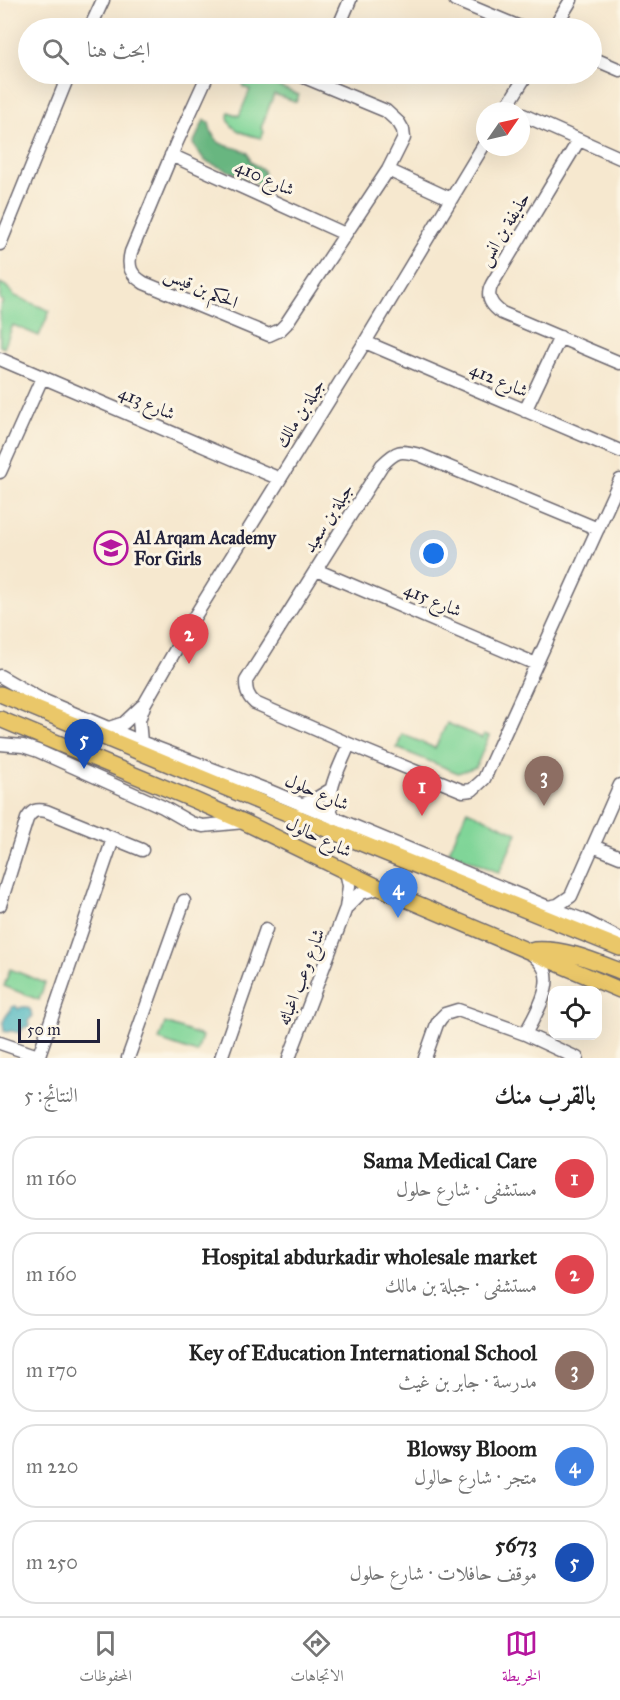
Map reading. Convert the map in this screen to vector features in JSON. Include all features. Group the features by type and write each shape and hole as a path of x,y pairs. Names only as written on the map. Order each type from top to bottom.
{"main road":[{"name":"شارع حالول","path":"1,694 620,948"},
{"name":"شارع حالول","path":"0,719 244,822 381,888 620,990"},
{"path":"267,805 293,802"},
{"path":"528,950 561,950 620,971"}],"street":[{"path":"95,18 103,0"},
{"path":"342,18 350,0"},
{"path":"455,0 498,18"},
{"path":"560,18 571,0"},
{"path":"602,63 620,70"},
{"path":"0,244 4,223 65,84"},
{"name":"الحكم بن قيس","path":"203,84 171,155 128,261 132,273 144,283 269,335 286,324 388,170 404,138 403,130 394,117 332,84"},
{"path":"513,102 522,84"},
{"path":"530,118 620,158"},
{"name":"حذيفة بن انس","path":"579,140 489,289 489,300 502,313 620,363"},
{"name":"شارع 410","path":"171,155 345,234"},
{"name":"جبلة بن مالك","path":"141,742 139,720 145,703 195,616 477,156"},
{"path":"388,170 451,199"},
{"path":"525,411 560,338"},
{"name":"شارع 412","path":"365,342 620,451"},
{"name":"شارع 413","path":"0,359 280,479"},
{"path":"0,472 42,378"},
{"name":"جبلة بن سعيد","path":"598,529 420,455 404,451 392,455 382,465 246,681 249,698 255,703 463,791 472,790 483,779 598,529 620,480"},
{"name":"شارع 415","path":"316,570 536,664"},
{"name":"شارع حلول","path":"0,676 39,699 548,908 581,919 620,939"},
{"name":"جبلة بن مالك","path":"109,728 124,723 145,703"},
{"path":"0,744 23,746 38,751 163,807 191,823 203,826 244,822"},
{"path":"333,819 329,803 330,790 350,744"},
{"path":"548,908 558,905 571,896 620,785"},
{"path":"293,802 312,801 330,790"},
{"path":"0,905 27,819 34,810 46,811 142,850"},
{"path":"0,1043 38,1057 113,839"},
{"path":"593,846 620,857"},
{"name":"شارع وعب اغباثه","path":"289,1058 346,908 349,895 346,872"},
{"path":"346,908 361,893 381,888"},
{"path":"571,896 581,919"},
{"path":"128,1058 184,901"},
{"path":"221,1058 266,929"},
{"path":"525,1034 542,999 547,979 543,967 528,950"},
{"path":"425,1058 437,1024 445,1014 456,1010 463,1010 525,1034 577,1058"}],"green space":[{"path":"243,84 273,84 299,95 296,102 274,94 261,128 264,132 261,138 233,127 228,118 229,112 239,116 250,90 243,87"},
{"path":"204,120 209,123 219,142 248,153 251,162 263,170 264,186 205,161 193,144"},
{"path":"0,283 15,296 50,311 39,336 13,325 4,348 0,346 0,307 3,301 0,300"},
{"path":"447,723 482,738 484,734 489,736 476,767 458,773 397,748 402,734 435,748"},
{"path":"467,810 517,833 499,873 449,851"},
{"path":"10,969 45,983 39,1000 4,986"},
{"path":"165,1023 202,1036 197,1053 159,1040"}],"water":[{"path":"16,1006 18,1009 25,1007 31,1011 29,1026 24,1027 20,1033 4,1031 4,1019 12,1007"}],"place":[{"name":"Al Arqam Academy For Girls","path":"111,548"},
{"name":"Hospital abdurkadir wholesale market","path":"189,664"},
{"name":"5673","path":"84,769"},
{"name":"Key of Education International School","path":"544,806"},
{"name":"Sama Medical Care","path":"422,816"},
{"name":"Blowsy Bloom","path":"398,918"}]}
